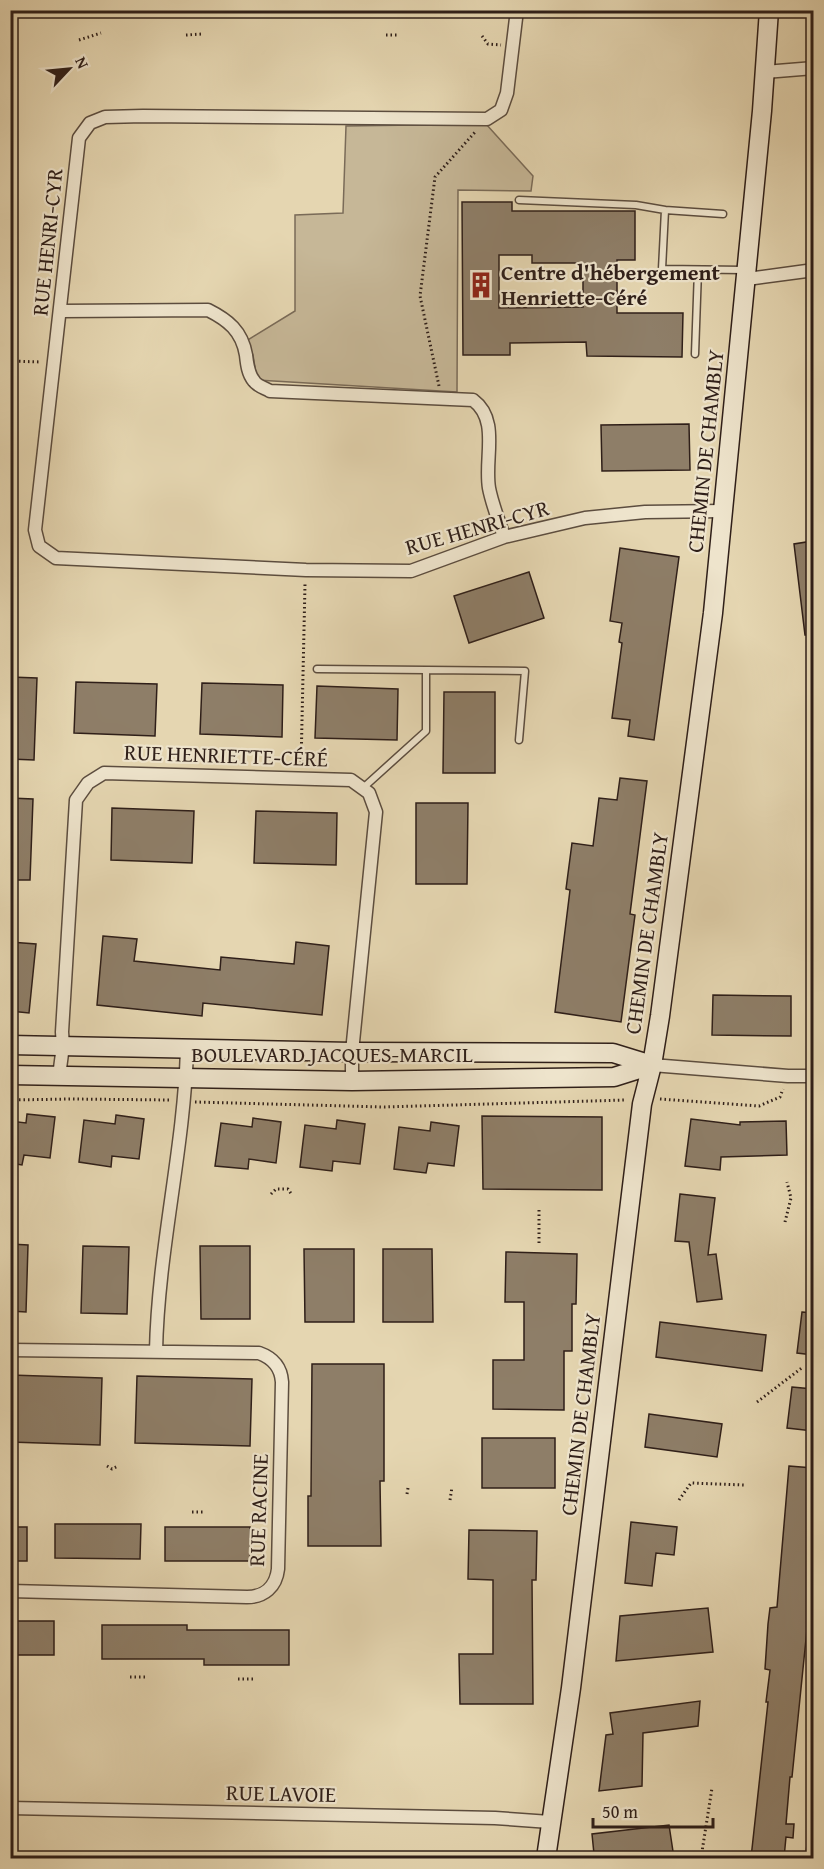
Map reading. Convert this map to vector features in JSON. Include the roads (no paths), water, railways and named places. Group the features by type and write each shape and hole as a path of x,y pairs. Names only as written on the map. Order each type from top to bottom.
{"street":[{"name":"RUE HENRI-CYR","path":"517,10 507,93 501,110 487,119 143,116 105,117 90,123 79,138 35,530 39,546 56,558 306,570 411,571 504,537 585,518 645,512 723,511"},
{"name":"CHEMIN DE CHAMBLY","path":"546,1858 571,1688 626,1247 633,1173 644,1098 660,1016 713,612 747,275 769,10"},
{"path":"765,72 813,68"},
{"path":"747,275 813,270"},
{"path":"61,311 208,310 224,318 235,329 245,349 248,372 255,383 270,391 473,400 483,407 488,421 489,487 504,537"},
{"name":"RUE HENRIETTE-CÉRÉ","path":"59,1076 63,1046 76,800 88,783 104,773 351,780 363,788"},
{"path":"352,1081 352,1052 376,812 369,793 363,788"},
{"name":"BOULEVARD JACQUES-MARCIL","path":"10,1045 352,1052 613,1053 652,1065 813,1076"},
{"path":"156,1351 158,1306 185,1101 187,1049"},
{"name":"BOULEVARD JACQUES-MARCIL","path":"10,1075 352,1081 614,1077 652,1065"},
{"name":"RUE RACINE","path":"10,1350 259,1353 272,1360 278,1368 282,1382 278,1569 274,1584 267,1591 254,1597 10,1592"},
{"name":"RUE LAVOIE","path":"10,1808 495,1818 550,1822"},
{"path":"812,1858 813,1843"}],"lane":[{"path":"519,200 636,205 664,210 723,214"},
{"path":"664,210 662,269 747,275"},
{"path":"695,354 698,270"},
{"path":"317,669 525,671 519,740"},
{"path":"363,788 426,731 426,670"}],"place":[{"name":"Centre d'hébergement Henriette-Céré","path":"481,285"}]}
